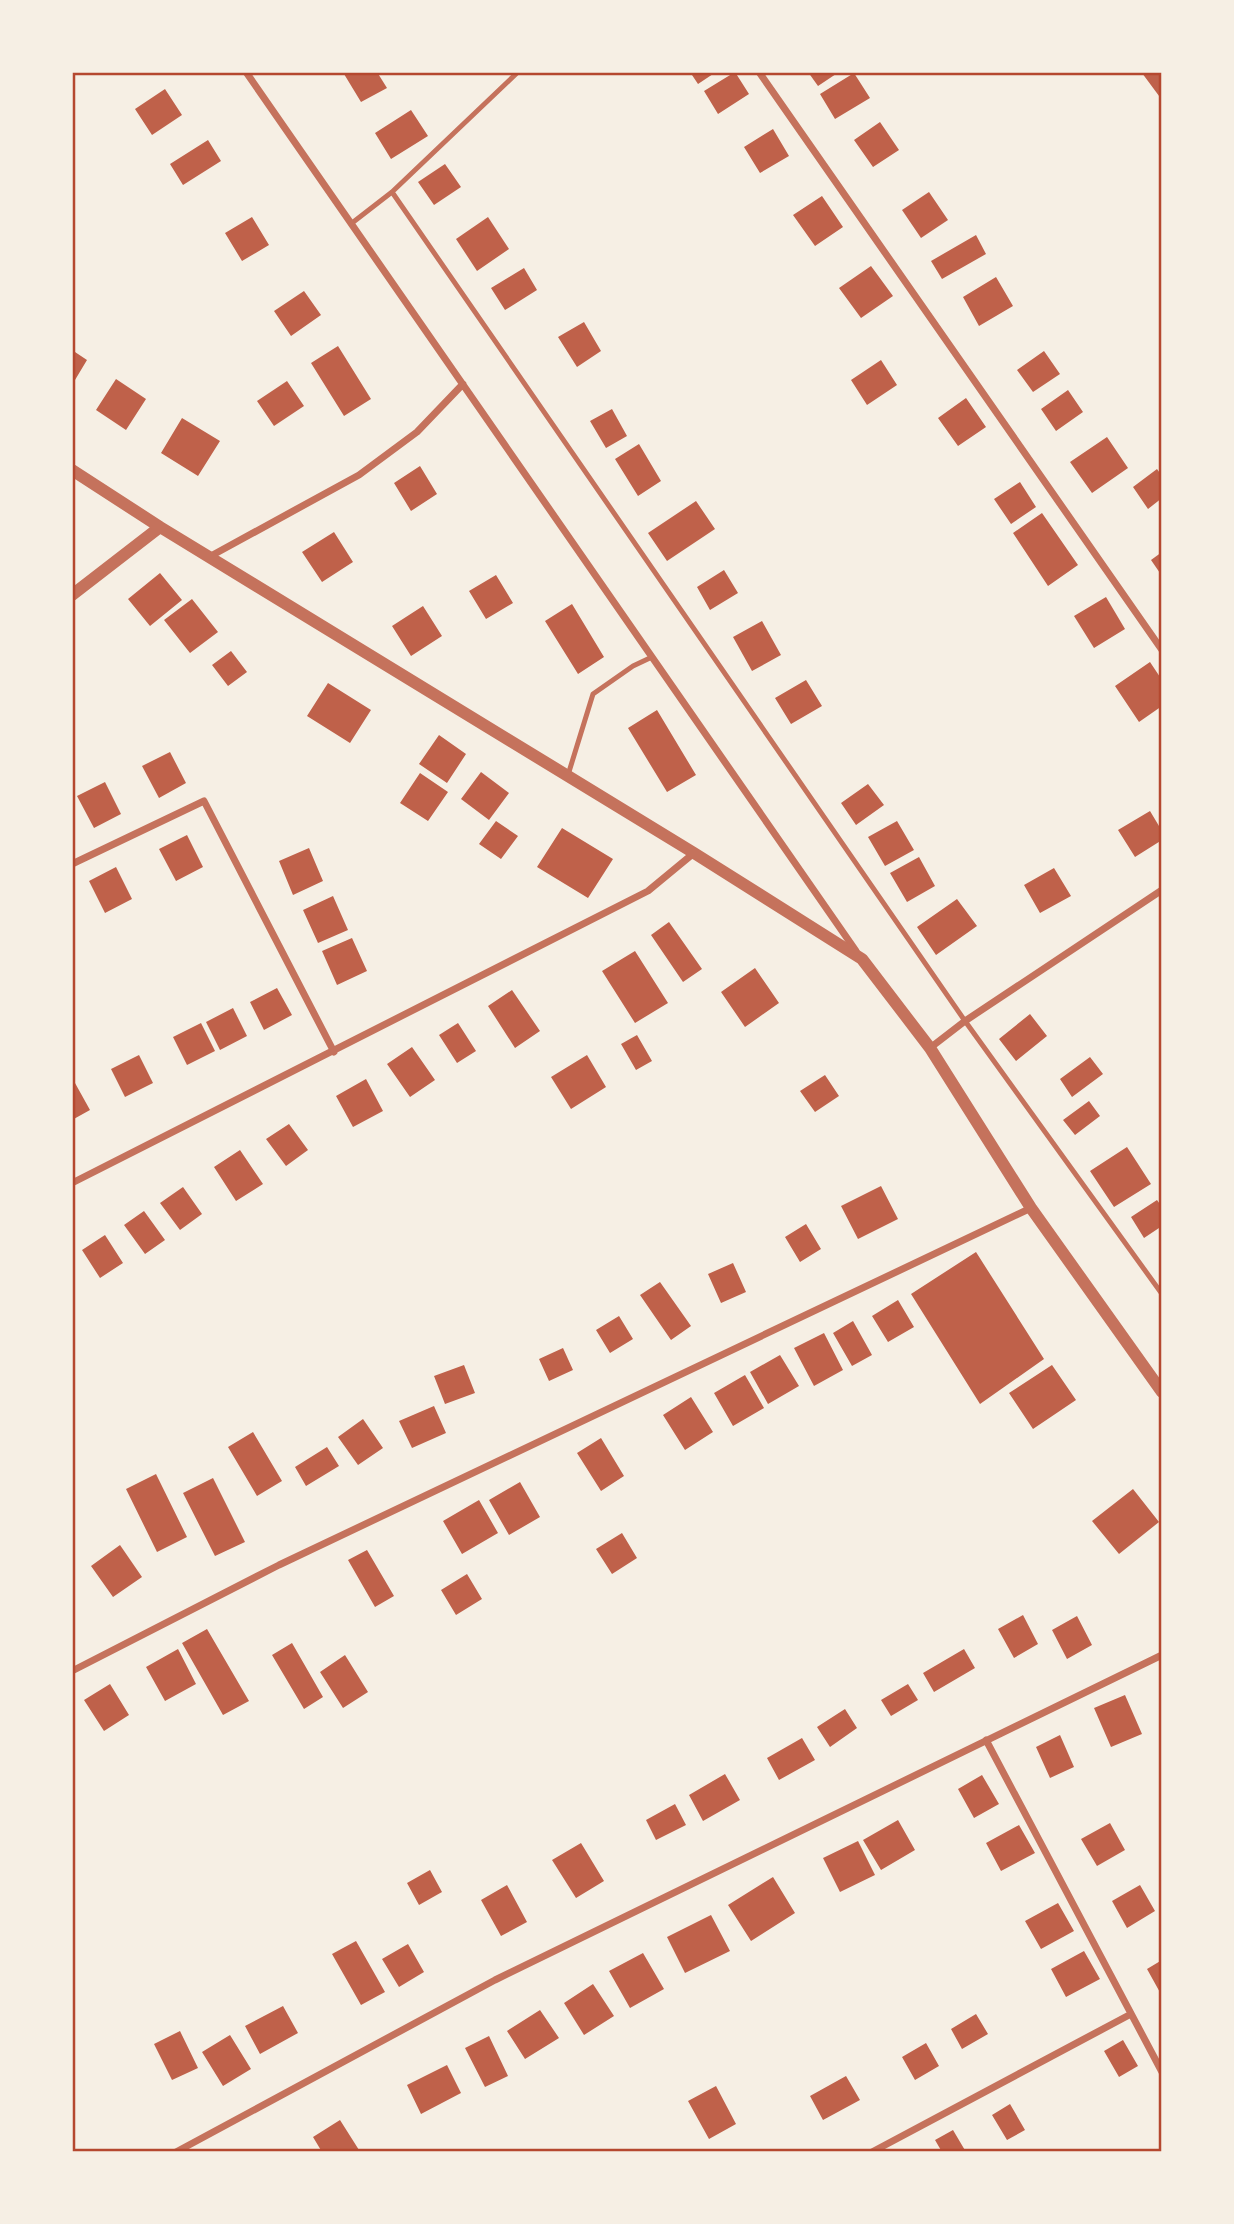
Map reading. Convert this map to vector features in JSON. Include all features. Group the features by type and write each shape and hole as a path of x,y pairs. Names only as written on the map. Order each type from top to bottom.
{"street":[{"path":"246,72 862,959 930,1048 1031,1208 1162,1392"},
{"path":"760,72 1162,650"},
{"path":"209,557 359,475 417,432 463,384"},
{"path":"72,470 159,527 568,775 862,959"},
{"path":"72,595 159,527"},
{"path":"72,864 204,802 334,1052"},
{"path":"72,1183 648,891 694,853"},
{"path":"930,1048 965,1021 1162,890"},
{"path":"72,1671 279,1565 1031,1208"},
{"path":"176,2152 495,1980 1162,1655"},
{"path":"986,1740 1162,2072"},
{"path":"872,2152 1131,2014"}],"lane":[{"path":"352,223 392,192 518,72"},
{"path":"392,192 965,1021 1162,1294"},
{"path":"568,775 593,694 652,657"}],"building":[{"path":"377,72 387,88 361,102 344,74"},
{"path":"690,72 716,72 698,84"},
{"path":"735,72 749,94 718,114 704,91"},
{"path":"808,72 839,72 818,86"},
{"path":"1162,72 1162,100 1142,73"},
{"path":"854,73 870,98 835,119 820,94"},
{"path":"165,89 182,115 152,135 135,109"},
{"path":"411,110 428,136 391,159 375,133"},
{"path":"880,122 899,150 873,167 854,140"},
{"path":"773,129 789,156 760,173 744,147"},
{"path":"208,140 221,161 183,185 170,164"},
{"path":"445,164 461,187 434,205 418,182"},
{"path":"929,192 948,220 921,238 902,210"},
{"path":"822,196 843,227 815,246 793,215"},
{"path":"252,217 269,245 242,261 225,233"},
{"path":"488,217 509,249 477,271 456,239"},
{"path":"976,235 986,254 942,279 931,261"},
{"path":"871,266 893,296 861,318 839,288"},
{"path":"524,268 537,290 505,310 491,288"},
{"path":"996,277 1013,306 979,326 963,297"},
{"path":"304,291 321,315 291,336 274,311"},
{"path":"584,322 601,351 577,367 558,337"},
{"path":"338,346 371,399 344,416 311,363"},
{"path":"72,350 87,360 72,385"},
{"path":"1044,351 1060,374 1033,392 1017,370"},
{"path":"881,360 897,385 867,405 851,380"},
{"path":"116,379 146,399 126,430 96,410"},
{"path":"287,381 304,406 274,426 257,401"},
{"path":"1068,390 1083,412 1056,431 1041,409"},
{"path":"966,398 986,427 958,446 938,418"},
{"path":"612,409 627,436 606,448 590,421"},
{"path":"182,418 220,441 198,476 161,453"},
{"path":"1107,437 1128,468 1092,493 1070,462"},
{"path":"639,444 661,481 638,496 615,459"},
{"path":"420,466 437,494 411,511 394,483"},
{"path":"1157,469 1162,476 1162,498 1148,509 1133,487"},
{"path":"1020,482 1036,507 1011,524 994,499"},
{"path":"696,501 715,529 667,561 648,533"},
{"path":"1042,513 1078,565 1048,586 1013,533"},
{"path":"334,532 353,562 322,582 302,552"},
{"path":"1162,552 1162,576 1151,560"},
{"path":"724,570 738,593 710,610 697,587"},
{"path":"160,573 182,600 150,626 128,599"},
{"path":"496,575 513,603 486,619 469,591"},
{"path":"1106,597 1125,629 1094,648 1074,616"},
{"path":"192,599 218,632 190,653 164,620"},
{"path":"572,604 604,657 578,674 545,621"},
{"path":"423,606 442,636 411,656 392,626"},
{"path":"762,621 781,655 752,671 733,637"},
{"path":"231,651 247,672 228,686 212,665"},
{"path":"1150,662 1162,680 1162,706 1139,722 1115,686"},
{"path":"806,680 822,706 791,724 775,698"},
{"path":"328,683 371,710 350,743 307,716"},
{"path":"657,710 696,775 667,792 628,728"},
{"path":"439,735 466,754 447,783 419,764"},
{"path":"170,752 186,783 159,798 142,766"},
{"path":"481,772 509,793 489,820 461,799"},
{"path":"420,773 448,792 428,821 400,803"},
{"path":"105,782 121,814 94,828 77,796"},
{"path":"868,784 884,805 856,825 841,803"},
{"path":"1150,811 1162,831 1162,840 1135,857 1118,830"},
{"path":"496,821 518,836 501,859 479,844"},
{"path":"897,821 914,850 885,866 868,837"},
{"path":"562,828 613,859 588,898 537,867"},
{"path":"187,835 203,867 176,881 159,849"},
{"path":"309,848 323,881 293,895 279,861"},
{"path":"919,857 935,886 907,902 890,873"},
{"path":"116,867 132,899 105,913 89,881"},
{"path":"1054,868 1071,896 1040,913 1024,885"},
{"path":"333,896 348,930 318,943 303,910"},
{"path":"957,899 977,926 936,955 917,927"},
{"path":"669,922 702,969 683,982 651,935"},
{"path":"352,938 367,971 337,985 322,951"},
{"path":"635,951 668,1003 635,1023 602,971"},
{"path":"755,968 779,1003 745,1027 721,992"},
{"path":"277,988 292,1015 264,1030 250,1002"},
{"path":"512,990 540,1031 515,1048 488,1006"},
{"path":"233,1008 247,1036 220,1050 206,1022"},
{"path":"1030,1014 1047,1036 1016,1061 999,1039"},
{"path":"201,1023 215,1051 187,1065 173,1037"},
{"path":"458,1023 476,1051 457,1063 439,1035"},
{"path":"637,1035 652,1061 636,1070 621,1044"},
{"path":"412,1047 435,1080 410,1097 387,1064"},
{"path":"139,1055 153,1083 125,1097 111,1069"},
{"path":"587,1055 606,1087 571,1109 551,1077"},
{"path":"1090,1057 1103,1074 1072,1097 1060,1079"},
{"path":"825,1075 839,1096 815,1112 800,1091"},
{"path":"366,1079 383,1111 353,1127 336,1096"},
{"path":"75,1083 90,1110 72,1120 72,1085"},
{"path":"1089,1101 1100,1116 1075,1135 1063,1120"},
{"path":"289,1124 308,1150 286,1166 266,1139"},
{"path":"1127,1147 1151,1184 1114,1207 1090,1171"},
{"path":"240,1150 263,1184 236,1201 214,1167"},
{"path":"881,1186 898,1219 858,1239 841,1206"},
{"path":"183,1187 202,1214 180,1230 160,1203"},
{"path":"1157,1200 1162,1207 1162,1226 1144,1238 1131,1217"},
{"path":"144,1211 165,1240 145,1254 124,1225"},
{"path":"806,1224 821,1249 800,1262 785,1237"},
{"path":"105,1235 123,1263 100,1278 82,1250"},
{"path":"976,1252 1044,1359 980,1404 911,1294"},
{"path":"733,1263 746,1292 721,1303 708,1274"},
{"path":"660,1282 691,1326 671,1340 640,1295"},
{"path":"898,1300 914,1327 888,1342 872,1316"},
{"path":"619,1316 633,1339 610,1353 596,1330"},
{"path":"853,1321 872,1355 852,1366 833,1333"},
{"path":"824,1333 843,1370 814,1386 794,1348"},
{"path":"563,1348 573,1370 549,1381 539,1359"},
{"path":"780,1355 799,1386 768,1404 750,1372"},
{"path":"464,1365 475,1393 445,1404 434,1376"},
{"path":"1052,1365 1076,1400 1033,1429 1009,1393"},
{"path":"745,1375 764,1408 733,1426 714,1393"},
{"path":"691,1397 713,1432 685,1450 663,1415"},
{"path":"434,1406 446,1433 412,1448 399,1421"},
{"path":"363,1419 383,1448 358,1465 338,1437"},
{"path":"253,1432 282,1481 257,1496 228,1447"},
{"path":"601,1438 624,1476 601,1491 577,1453"},
{"path":"327,1447 339,1466 306,1486 295,1467"},
{"path":"156,1474 187,1537 157,1552 126,1489"},
{"path":"213,1478 245,1542 215,1556 183,1493"},
{"path":"520,1482 540,1517 509,1535 489,1500"},
{"path":"1133,1489 1159,1522 1119,1554 1092,1521"},
{"path":"479,1500 498,1533 462,1554 443,1521"},
{"path":"622,1533 637,1558 612,1574 596,1549"},
{"path":"120,1545 142,1577 113,1597 91,1566"},
{"path":"367,1550 394,1596 375,1607 348,1560"},
{"path":"467,1574 482,1599 456,1615 441,1590"},
{"path":"1023,1615 1038,1644 1014,1658 998,1629"},
{"path":"1077,1616 1092,1645 1067,1659 1052,1630"},
{"path":"207,1629 249,1701 223,1715 182,1643"},
{"path":"292,1643 323,1697 304,1709 272,1655"},
{"path":"178,1649 196,1684 165,1701 146,1667"},
{"path":"964,1649 975,1668 934,1692 923,1673"},
{"path":"345,1655 368,1692 343,1708 320,1672"},
{"path":"110,1684 129,1715 104,1731 84,1700"},
{"path":"908,1684 918,1700 891,1716 881,1700"},
{"path":"1125,1695 1142,1734 1111,1747 1094,1708"},
{"path":"845,1709 857,1728 830,1747 817,1727"},
{"path":"1060,1735 1074,1767 1050,1778 1036,1747"},
{"path":"802,1738 815,1760 779,1780 767,1758"},
{"path":"725,1774 740,1800 703,1821 689,1795"},
{"path":"982,1775 999,1804 974,1818 958,1789"},
{"path":"675,1804 686,1825 656,1840 646,1820"},
{"path":"898,1820 915,1850 881,1870 863,1840"},
{"path":"1110,1823 1125,1850 1097,1866 1081,1839"},
{"path":"1019,1825 1035,1853 1001,1871 986,1843"},
{"path":"858,1841 875,1875 840,1892 823,1858"},
{"path":"581,1843 604,1881 576,1898 552,1860"},
{"path":"430,1870 442,1892 419,1905 407,1883"},
{"path":"773,1877 795,1913 751,1941 728,1905"},
{"path":"507,1885 527,1922 501,1936 481,1900"},
{"path":"1140,1885 1155,1911 1127,1928 1112,1901"},
{"path":"1058,1903 1074,1931 1041,1949 1025,1921"},
{"path":"711,1915 730,1951 685,1973 667,1937"},
{"path":"356,1941 385,1992 361,2005 332,1954"},
{"path":"408,1944 424,1972 399,1987 382,1959"},
{"path":"1084,1951 1100,1979 1066,1997 1051,1969"},
{"path":"643,1953 664,1989 630,2008 609,1971"},
{"path":"1162,1960 1162,1996 1147,1969"},
{"path":"593,1984 614,2016 584,2035 564,2003"},
{"path":"283,2006 298,2033 260,2054 245,2026"},
{"path":"540,2010 559,2038 525,2059 507,2031"},
{"path":"976,2014 988,2034 962,2049 951,2029"},
{"path":"180,2031 198,2068 172,2080 154,2044"},
{"path":"230,2035 251,2069 223,2086 202,2052"},
{"path":"489,2036 508,2076 485,2087 465,2048"},
{"path":"1123,2040 1138,2066 1119,2077 1104,2051"},
{"path":"926,2043 939,2066 915,2080 902,2057"},
{"path":"447,2065 461,2093 421,2114 407,2085"},
{"path":"846,2076 860,2100 823,2120 810,2096"},
{"path":"716,2086 736,2124 709,2139 688,2101"},
{"path":"1010,2104 1025,2130 1007,2140 992,2115"},
{"path":"340,2120 359,2150 322,2152 313,2137"},
{"path":"953,2130 966,2152 942,2152 935,2140"}]}
